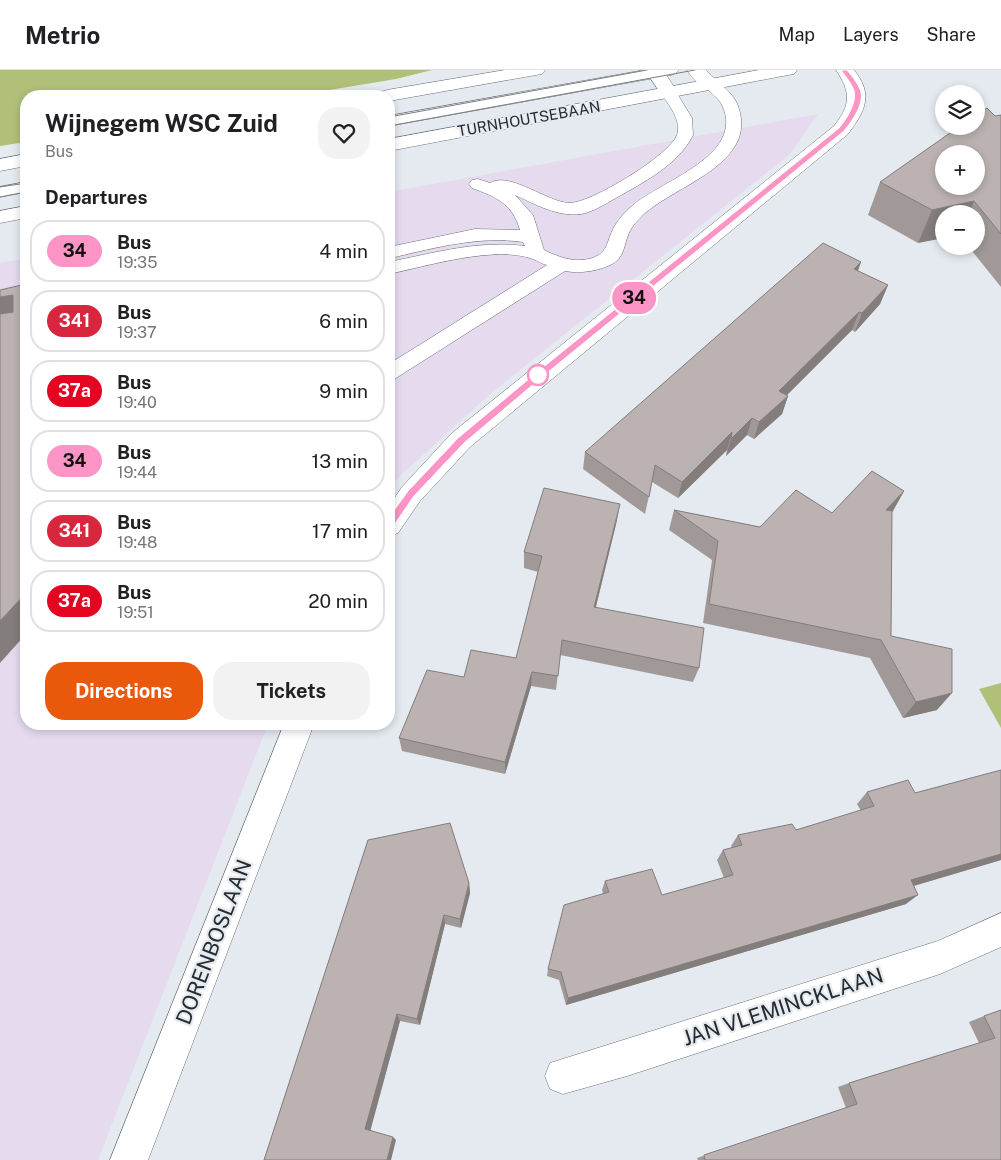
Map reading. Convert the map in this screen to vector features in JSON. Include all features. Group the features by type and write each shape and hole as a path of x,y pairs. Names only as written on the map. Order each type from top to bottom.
{"street":[{"path":"395,95 536,70"},
{"path":"696,70 712,85"},
{"name":"TURNHOUTSEBAAN","path":"395,144 788,70"},
{"path":"395,517 411,494 461,440 842,130 850,119 858,96 857,89 845,70"},
{"name":"TURNHOUTSEBAAN","path":"660,71 669,93"},
{"path":"0,165 20,161"},
{"path":"0,217 20,213"},
{"name":"DORENBOSLAAN","path":"129,1160 297,730"},
{"name":"JAN VLEMINCKLAAN","path":"563,1076 627,1058 940,957 1001,930"}],"lane":[{"name":"TURNHOUTSEBAAN","path":"395,120 660,71"},
{"path":"395,251 476,232 506,232 533,245 561,265 577,266 602,261 614,252 622,228 639,208 701,170 719,156 730,142 734,126 730,105 712,85"},
{"path":"533,245 524,215 505,195 478,184 506,185 549,205 582,208 652,169 684,138 686,127 683,116 669,93"},
{"path":"0,192 20,188"},
{"path":"395,267 480,250 533,245"},
{"path":"395,369 561,265"}],"shaded area":[{"path":"818,114 790,154 490,394 395,481 395,191"},
{"path":"20,259 20,730 266,730 98,1160 0,1160 0,263"}],"green space":[{"path":"0,70 432,70 396,79 329,90 20,90 20,143 0,146"},
{"path":"1001,683 1001,728 979,689"}],"building":[{"path":"987,108 995,116 1001,115 1001,234 985,214 985,205 977,205 974,201 955,205 935,205 935,209 932,210 880,182 947,135 985,135 985,109"},
{"path":"823,243 861,262 854,269 888,285 862,313 859,312 779,391 788,396 759,422 752,418 731,439 732,432 682,482 655,465 649,497 585,452"},
{"path":"20,285 20,599 0,621 0,314 13,312 13,295 0,297 0,290"},
{"path":"872,471 904,491 886,510 892,511 891,636 952,649 952,693 916,702 881,640 709,604 718,541 674,510 760,527 796,490 832,513"},
{"path":"544,488 620,504 594,607 704,628 699,668 562,640 558,676 532,672 505,762 399,738 427,670 464,677 471,650 516,658 542,556 524,552"},
{"path":"1001,770 1001,854 911,880 918,895 568,998 561,972 548,969 564,905 609,892 605,881 652,869 662,895 733,875 723,850 742,845 738,835 792,824 796,830 874,806 867,792 908,780 915,793"},
{"path":"450,823 469,883 460,919 444,915 417,1019 397,1014 365,1129 393,1137 387,1160 264,1160 368,840"},
{"path":"1001,1010 1001,1160 705,1160 704,1155 857,1104 849,1083 995,1038 984,1016"}],"tram line":[{"path":"395,116 647,70"},
{"path":"395,125 695,70"},
{"path":"0,187 20,184"},
{"path":"0,197 20,193"}],"bus line":[{"name":"34","path":"395,517 411,494 461,440 842,130 850,119 858,96 857,89 845,70"}]}
